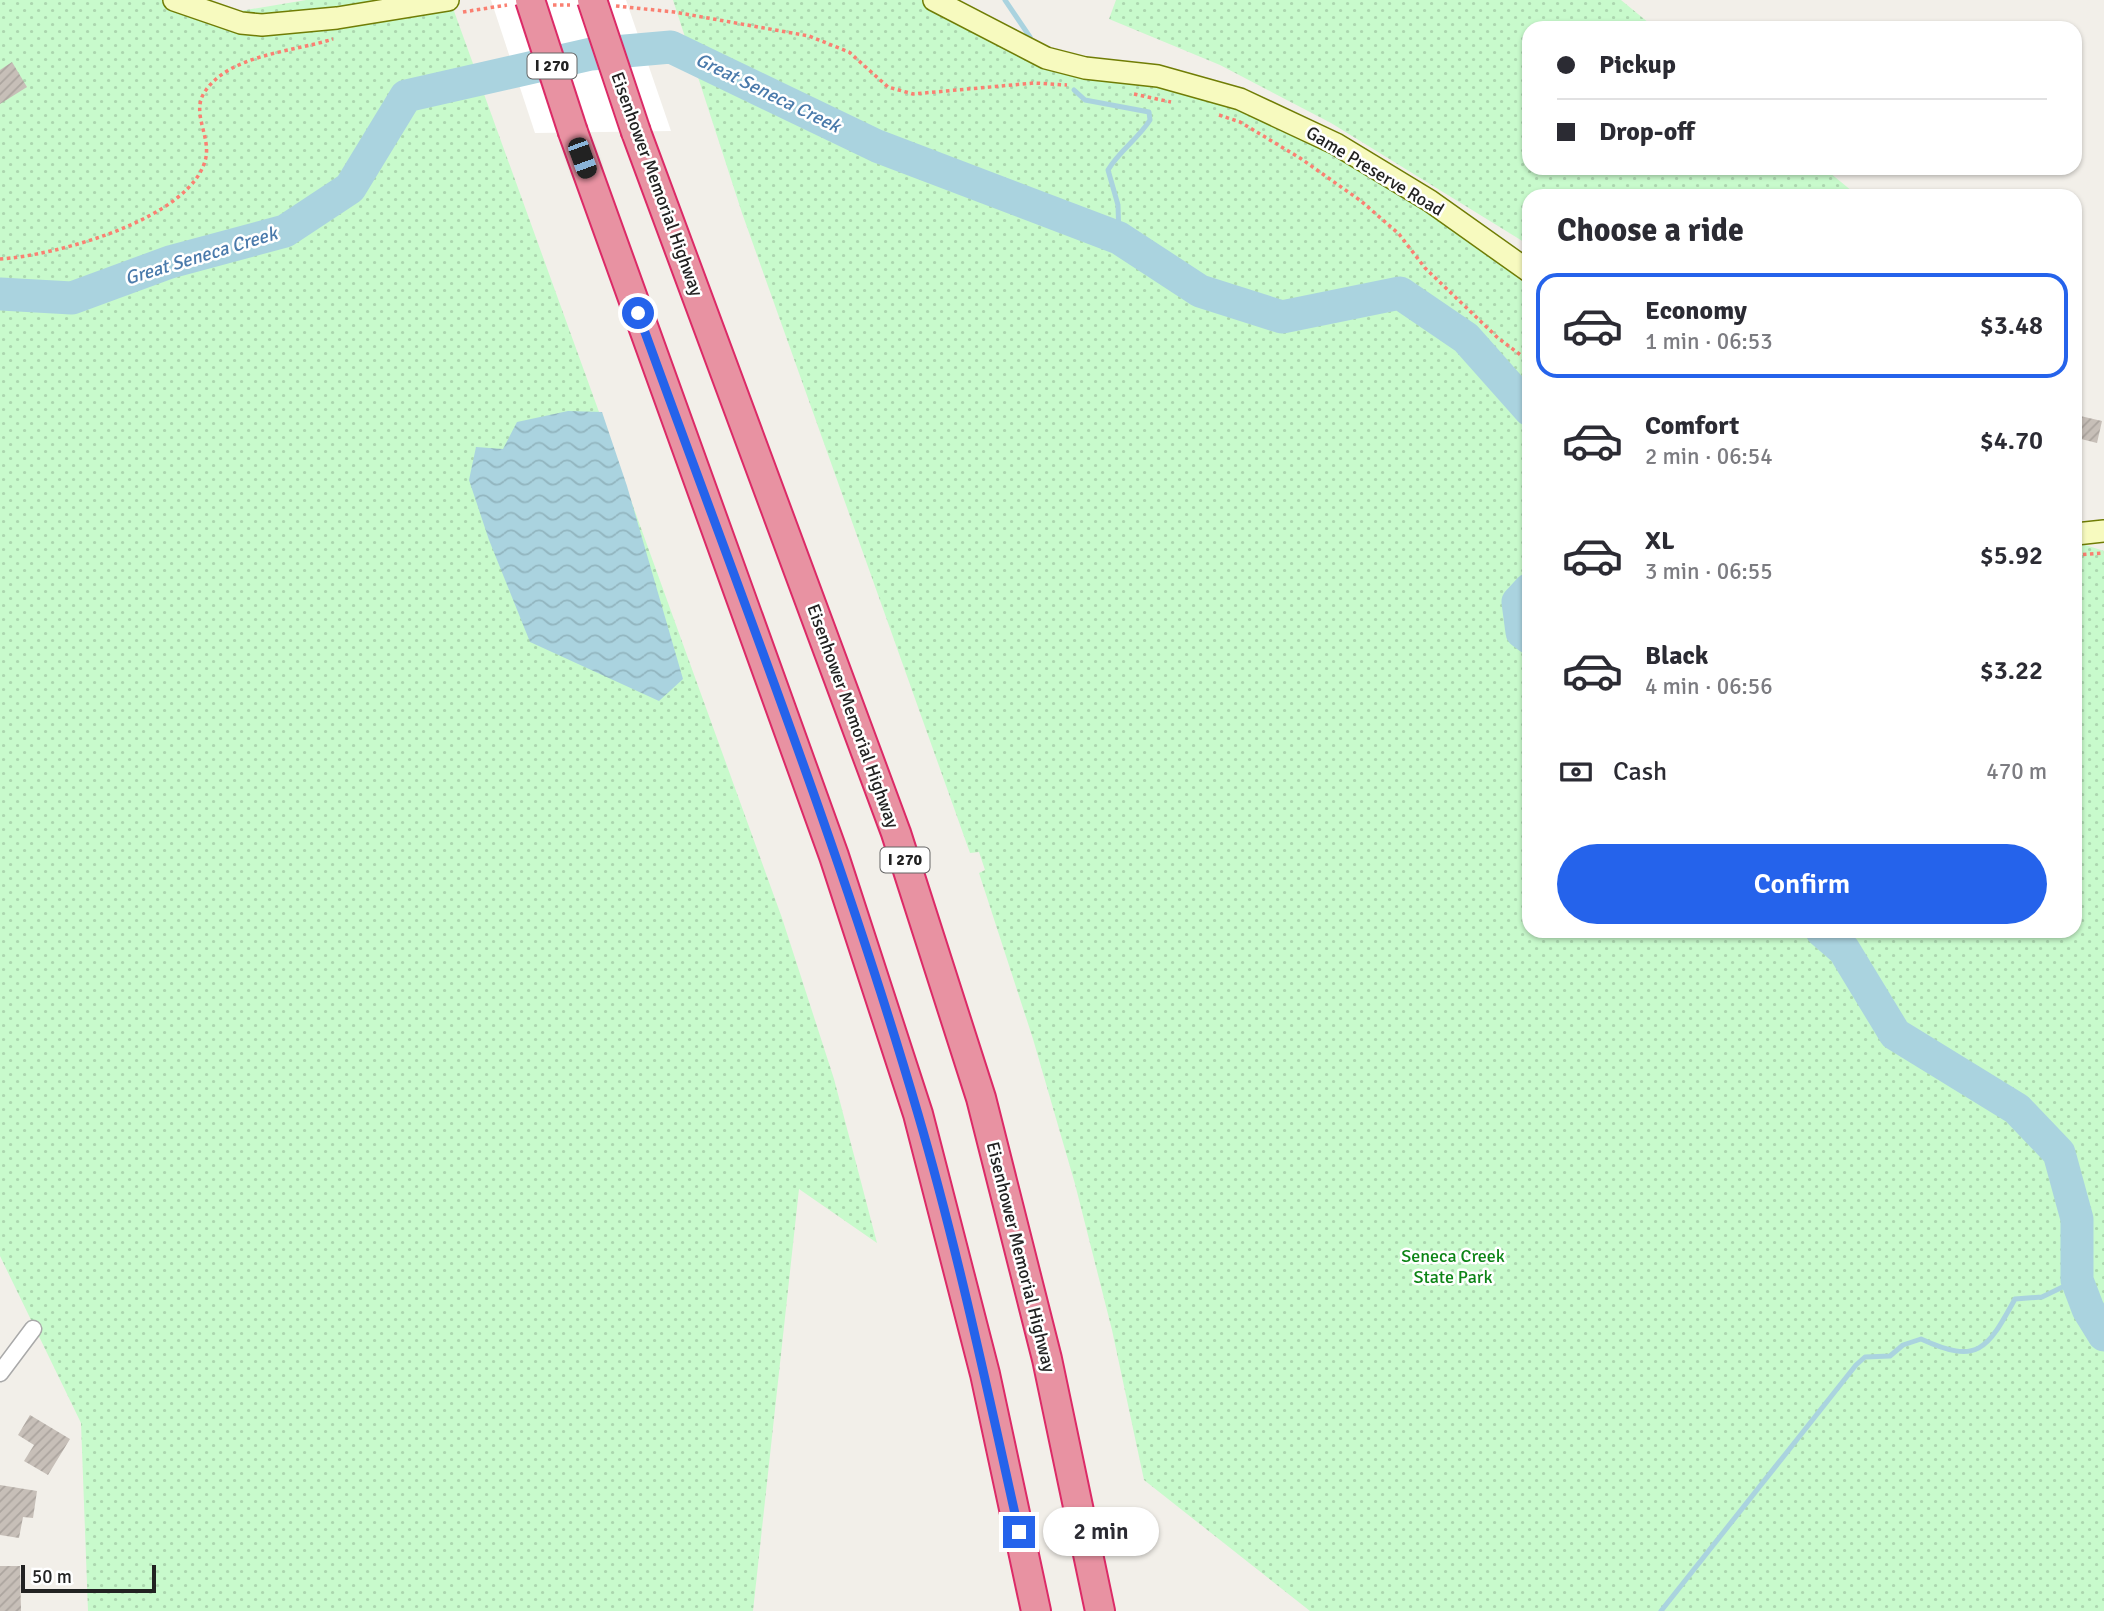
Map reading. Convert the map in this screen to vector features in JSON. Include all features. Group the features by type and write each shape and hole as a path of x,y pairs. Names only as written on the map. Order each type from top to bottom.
{"highway":[{"name":"I 270","path":"527,3 834,856 918,1114 985,1374 1036,1611"},
{"name":"Eisenhower Memorial Highway","path":"590,4 896,833 981,1098 1047,1359 1100,1611"}],"street":[{"path":"174,0 241,23 262,25 451,7"},
{"name":"Game Preserve Road","path":"934,0 1046,58 1085,68 1158,76 1240,99 1336,144 1430,201 1522,266"},
{"path":"2082,533 2104,531"},
{"path":"0,1373 33,1329"}],"path":[{"path":"451,7 527,3 590,4 674,12 809,36 849,52 888,88 913,94 1034,83 1072,85"},
{"path":"0,259 82,244 145,219 186,189 200,172 206,143 199,102 206,89 238,65 334,38"},
{"path":"1130,94 1179,103"},
{"path":"1211,112 1240,122 1300,158 1361,201 1399,234 1425,268 1498,338 1522,356"},
{"path":"2082,555 2104,553"}],"green space":[{"path":"0,0 209,0 240,11 306,0 450,0 782,918 834,1079 877,1243 799,1189 753,1611 88,1611 81,1423 0,1256"},
{"name":"Seneca Creek State Park","path":"673,0 925,0 1006,45 1170,82 1259,110 1407,190 1522,281 1522,938 2082,938 2082,544 2104,551 2104,1611 1310,1611 1144,1480 1112,1330 1075,1184 1033,1039 979,873 985,870 979,852 970,853 742,213"},
{"path":"1116,0 1621,0 1646,21 1522,21 1522,175 1832,175 1850,189 1522,189 1522,241 1331,123 1220,65 1109,19"}],"water":[{"path":"568,411 602,412 627,486 683,679 659,701 530,642 489,540 469,480 476,447 503,449 517,422"}],"pier":[{"path":"491,0 626,0 671,131 535,133"}],"building":[{"path":"12,62 27,87 0,104 0,70"},
{"path":"2082,416 2102,421 2097,443 2082,439"},
{"path":"30,1415 70,1439 48,1475 24,1461 34,1445 18,1435"},
{"path":"0,1485 37,1491 33,1518 23,1517 19,1538 0,1535"},
{"path":"0,1566 20,1566 21,1611 0,1611"}],"waterway":[{"path":"1005,0 1030,37"},
{"name":"Great Seneca Creek","path":"0,294 72,298 170,262 285,231 350,188 406,96 591,54 671,47 877,146 1119,238 1200,291 1282,317 1400,293 1466,338 1522,401"},
{"path":"1074,90 1085,100 1149,112 1150,120 1108,170 1118,205 1119,238"},
{"name":"Great Seneca Creek","path":"1522,598 1518,602 1522,632"},
{"name":"Great Seneca Creek","path":"1830,938 1844,950 1895,1034 2017,1109 2059,1153 2077,1219 2077,1280 2088,1309 2104,1335"},
{"path":"1661,1611 1865,1357 1890,1356 1903,1345 1921,1339 1956,1351 1979,1348 1997,1330 2015,1299 2042,1297 2077,1280"}],"route":[{"path":"638,313 834,856 918,1114 985,1374 1019,1532"}]}
